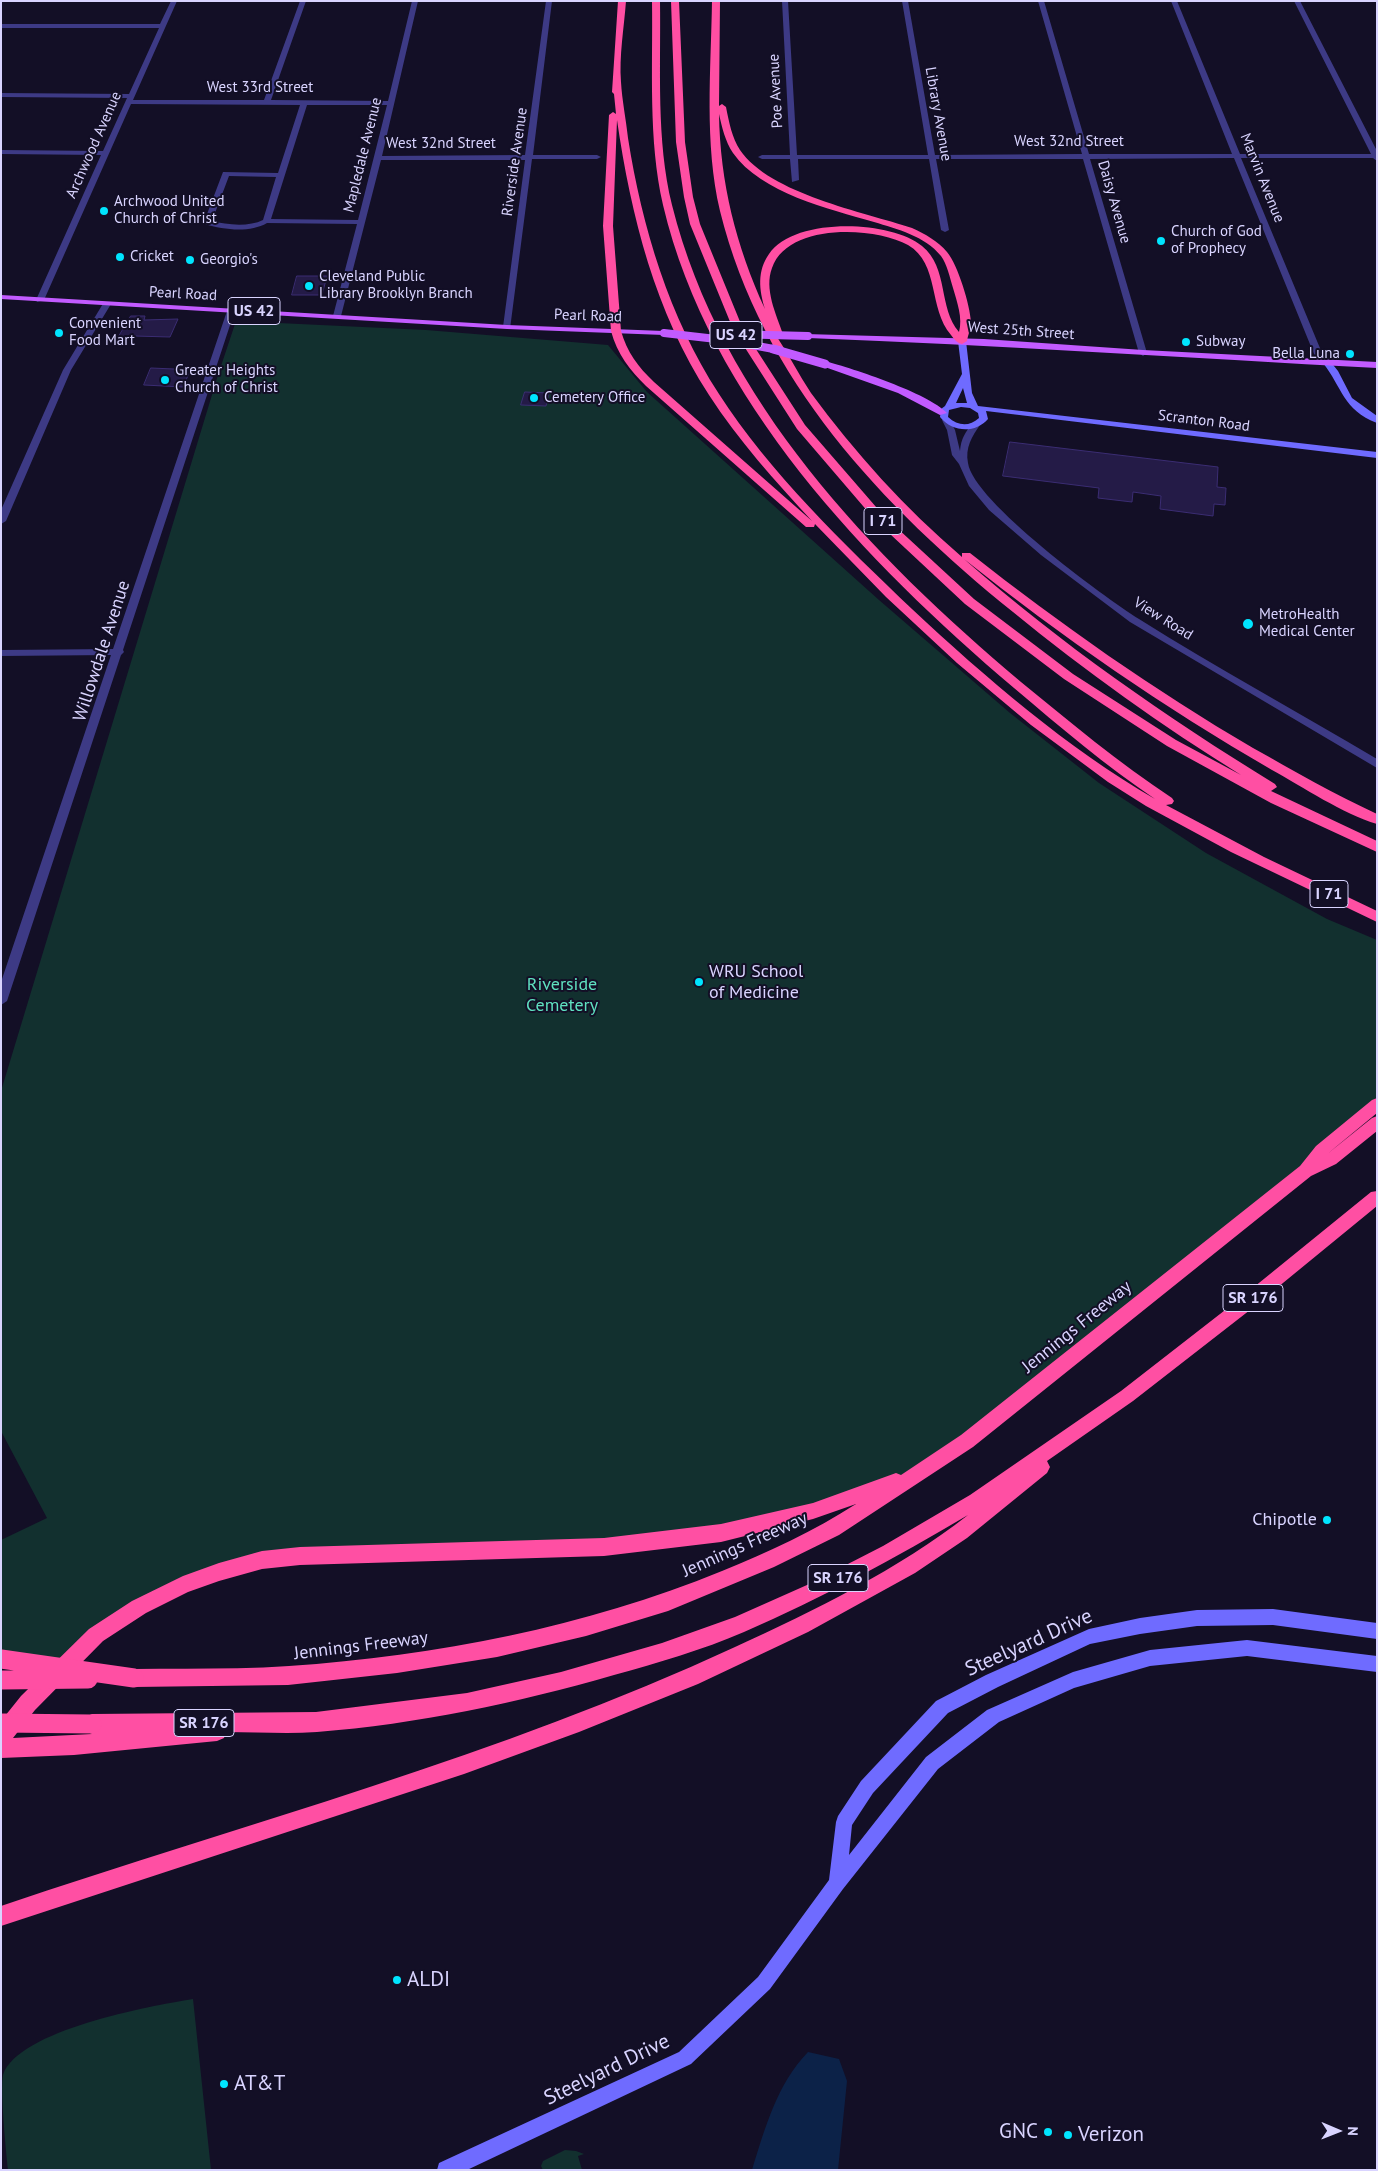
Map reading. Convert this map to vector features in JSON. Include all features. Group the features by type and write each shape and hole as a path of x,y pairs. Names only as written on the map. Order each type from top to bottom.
{"highway":[{"path":"622,1 608,226 616,331 619,344 634,369 1004,696 1113,779 1207,833 1281,871"},
{"name":"I 71","path":"656,1 660,154 663,180 670,214 688,274 731,362 761,411 836,508 879,556 985,658 1094,748 1151,790 1214,832 1281,871 1377,917"},
{"name":"I 71","path":"675,1 681,152 688,196 695,224 709,265 728,309 777,394 818,449 870,508 949,582 1010,632 1086,688 1145,727 1227,775 1361,841 1377,847"},
{"path":"716,1 715,152 722,200 731,236 760,316 786,365 818,410 862,463 918,525 948,553 1057,641 1111,682 1206,748 1361,841"},
{"path":"716,58 724,124 740,156 764,176 790,190 909,230 932,244 947,258 951,269 966,323 962,341"},
{"path":"617,83 626,164 644,240 657,280 686,346 716,397 744,437 778,478 871,578"},
{"path":"818,410 784,348 774,322 766,289 766,273 770,258 780,248 794,240 825,230 864,230 897,236 912,244 922,251 929,260 947,323 962,341"},
{"path":"862,463 941,535 1009,590 1076,639 1213,730 1377,820"},
{"path":"1305,1171 1322,1150 1377,1104"},
{"name":"Jennings Freeway","path":"1,1680 288,1676 397,1664 496,1648 586,1627 668,1602 768,1561 833,1529 967,1442 1305,1171 1331,1160 1377,1122"},
{"name":"SR 176","path":"1,1723 316,1722 468,1703 517,1692 662,1652 738,1625 813,1591 889,1552 976,1501 1127,1396 1244,1305 1377,1197"},
{"path":"1,1916 460,1767 644,1698 734,1659 790,1633 911,1566 988,1511 1127,1396"},
{"path":"1,1737 28,1703 96,1635 139,1607 183,1585 219,1572 262,1560 300,1556 604,1546 721,1533 813,1511 923,1471"},
{"path":"1,1659 134,1678"},
{"path":"1,1748 74,1745 316,1722"}],"main road":[{"name":"Pearl Road","path":"1,297 507,327 664,333"},
{"name":"West 25th Street","path":"664,333 962,341 1143,354 1377,365"},
{"path":"664,333 759,345 795,354 887,385 946,413"}],"street":[{"name":"Archwood Avenue","path":"40,300 174,1"},
{"path":"267,102 303,1"},
{"name":"Mapledale Avenue","path":"337,316 376,158 387,122 415,1"},
{"name":"Riverside Avenue","path":"507,327 549,1"},
{"name":"Poe Avenue","path":"785,1 795,180"},
{"name":"Library Avenue","path":"905,1 945,230"},
{"name":"Daisy Avenue","path":"1041,1 1143,354"},
{"name":"Marvin Avenue","path":"1174,1 1238,155 1299,310 1318,354 1327,363"},
{"path":"1297,1 1376,157"},
{"path":"1,26 163,26"},
{"name":"West 33rd Street","path":"1,95 267,102 390,103"},
{"path":"266,222 304,102"},
{"path":"1,152 106,152"},
{"name":"West 32nd Street","path":"762,157 1086,155 1376,157"},
{"name":"West 32nd Street","path":"376,158 597,157"},
{"path":"281,175 226,174 208,222 217,226 257,225 266,222 360,222"},
{"path":"1,521 67,370 107,304"},
{"name":"Willowdale Avenue","path":"1,1001 231,310"},
{"path":"962,341 968,393 976,407 984,415 979,424"},
{"path":"1327,363 1336,372 1345,395 1351,402 1377,420"},
{"path":"946,413 966,376"},
{"name":"Scranton Road","path":"1028,415 957,426 946,413 960,404 1028,415 1377,455"},
{"name":"View Road","path":"946,413 956,455 963,464 972,484 992,508 1044,553 1134,620 1377,764"},
{"name":"View Road","path":"963,464 964,440 967,433 979,424"},
{"path":"1,653 118,652"},
{"name":"Steelyard Drive","path":"837,1883 844,1822 867,1787 942,1707 992,1681 1090,1637 1197,1618 1273,1617 1377,1631"},
{"name":"Steelyard Drive","path":"446,2170 684,2058 764,1983 837,1883 932,1764 992,1716 1073,1680 1150,1658 1247,1648 1377,1664"}],"green space":[{"name":"Riverside Cemetery","path":"236,321 426,330 608,345 647,392 879,600 1010,713 1099,783 1206,853 1327,919 1377,940 1377,1096 1366,1113 923,1471 721,1533 300,1556 183,1585 52,1666 1,1659 1,1540 47,1518 1,1431 1,1091"},
{"path":"193,1999 211,2170 8,2170 2,2083 3,2075 14,2059 33,2045 58,2033 118,2014"},
{"path":"565,2150 584,2154 578,2156 582,2170 543,2170 541,2166 543,2161"}],"water":[{"path":"808,2052 839,2059 847,2081 838,2170 752,2170 767,2123 780,2092 797,2065"}],"building":[{"name":"Cleveland Public Library Brooklyn Branch","path":"297,276 327,276 322,295 292,295"},
{"path":"131,316 145,316 144,320 178,319 170,337 134,336 132,339 118,338"},
{"name":"Greater Heights Church of Christ","path":"151,368 190,371 183,387 144,385"},
{"name":"Cemetery Office","path":"525,392 549,393 546,406 521,405"},
{"path":"1010,442 1218,467 1217,487 1226,488 1225,505 1214,504 1213,516 1160,509 1161,496 1133,492 1132,502 1098,498 1099,488 1003,476"}],"place":[{"name":"Archwood United Church of Christ","path":"104,211"},
{"name":"Church of God of Prophecy","path":"1161,241"},
{"name":"Cricket","path":"120,257"},
{"name":"Georgio's","path":"190,260"},
{"name":"Cleveland Public Library Brooklyn Branch","path":"309,286"},
{"name":"Convenient Food Mart","path":"59,333"},
{"name":"Subway","path":"1186,342"},
{"name":"Bella Luna","path":"1350,354"},
{"name":"Greater Heights Church of Christ","path":"165,380"},
{"name":"Cemetery Office","path":"534,398"},
{"name":"MetroHealth Medical Center","path":"1248,624"},
{"name":"WRU School of Medicine","path":"699,982"},
{"name":"Chipotle","path":"1327,1520"},
{"name":"ALDI","path":"397,1980"},
{"name":"AT&T","path":"224,2084"},
{"name":"GNC","path":"1048,2132"},
{"name":"Verizon","path":"1068,2135"}]}
